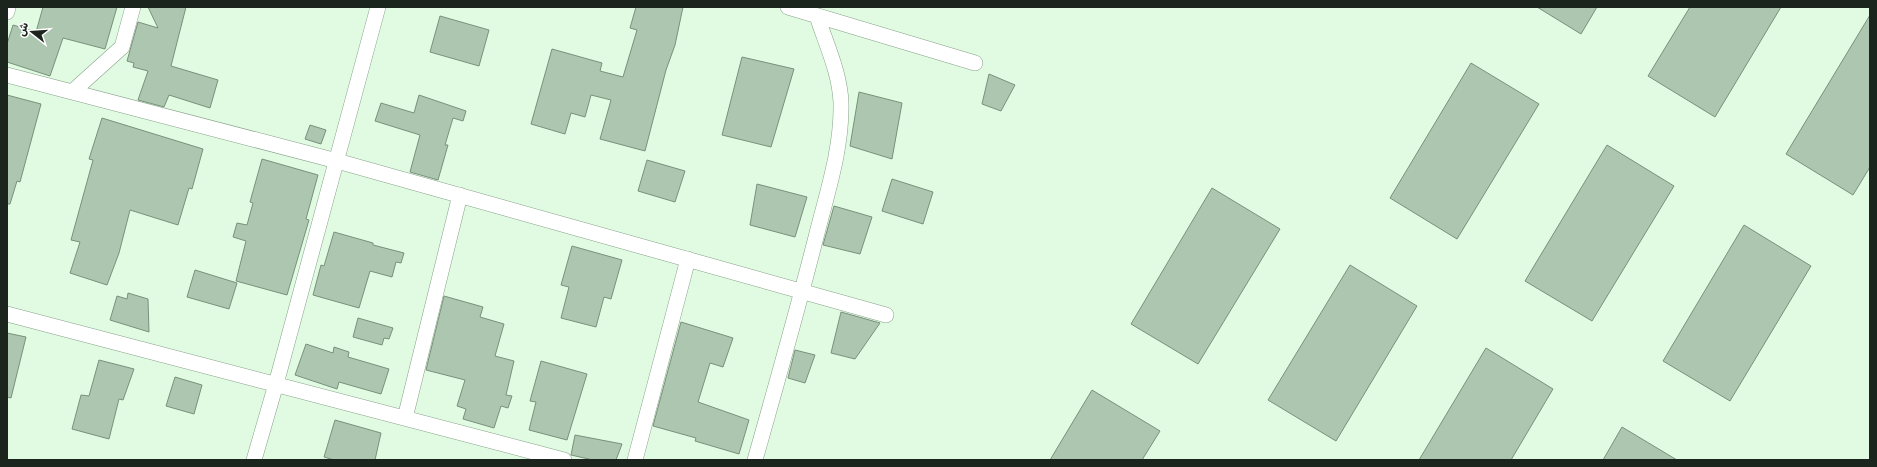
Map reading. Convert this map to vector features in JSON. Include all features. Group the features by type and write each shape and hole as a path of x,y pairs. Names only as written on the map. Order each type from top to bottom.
{"street":[{"path":"7,12 8,7"},
{"path":"72,92 122,47 133,7"},
{"path":"254,460 378,7"},
{"path":"788,7 976,63"},
{"path":"755,460 802,290 837,154 841,130 841,102 836,72 817,16"},
{"path":"7,75 336,161 802,290 886,315"},
{"path":"405,418 460,195"},
{"path":"635,460 688,259"},
{"path":"7,314 564,460"}],"building":[{"path":"43,7 117,7 105,49 63,38 50,76 7,62 7,44 13,25 36,32"},
{"path":"148,7 186,7 171,66 218,80 210,108 169,95 164,107 138,100 148,71 133,67 134,63 127,61 138,22 158,28"},
{"path":"636,7 683,7 675,45 666,70 645,151 600,139 611,100 591,95 585,117 571,113 565,134 531,124 552,49 602,63 600,71 623,77 637,30 630,28"},
{"path":"1537,7 1597,7 1581,34"},
{"path":"1690,7 1781,7 1715,117 1648,76"},
{"path":"1870,15 1870,167 1853,195 1786,154"},
{"path":"440,16 489,30 479,66 430,52"},
{"path":"742,57 794,69 771,147 722,135"},
{"path":"1471,63 1539,104 1457,239 1390,198"},
{"path":"989,74 1015,85 1001,111 982,104"},
{"path":"859,92 902,103 892,159 850,146"},
{"path":"7,95 41,104 20,182 17,181 10,204 7,204"},
{"path":"419,95 466,111 463,121 453,118 445,145 448,145 438,180 410,172 420,135 375,121 381,103 414,113"},
{"path":"102,118 203,149 192,189 189,188 178,225 130,210 119,253 107,285 70,273 80,242 71,240 93,160 89,159"},
{"path":"310,125 326,130 321,144 305,139"},
{"path":"1607,145 1674,186 1592,321 1525,281"},
{"path":"262,159 318,175 306,219 309,220 287,295 236,281 246,241 233,237 237,223 247,225 253,203 250,202"},
{"path":"647,160 685,171 675,202 638,191"},
{"path":"892,179 933,192 923,224 882,211"},
{"path":"757,184 807,197 795,237 750,225"},
{"path":"1212,188 1280,229 1198,364 1131,324"},
{"path":"834,206 872,217 860,254 823,245"},
{"path":"1744,225 1811,266 1730,401 1663,361"},
{"path":"334,232 373,243 373,245 404,253 401,263 396,262 392,277 370,271 359,308 313,295 321,265 324,266"},
{"path":"572,246 622,260 611,299 604,297 596,327 561,318 569,287 561,285"},
{"path":"1350,265 1417,306 1336,441 1268,400"},
{"path":"195,270 237,283 229,309 187,297"},
{"path":"128,293 148,299 149,332 110,320 117,296 127,299"},
{"path":"444,296 483,307 480,317 504,324 495,356 514,361 506,395 512,396 508,408 501,406 494,428 463,419 466,409 457,406 465,380 426,370"},
{"path":"841,312 880,323 855,359 831,353"},
{"path":"358,318 393,328 389,339 384,338 382,345 353,337"},
{"path":"681,322 733,338 723,367 710,363 698,402 749,420 739,454 695,441 696,438 653,426"},
{"path":"7,333 26,337 11,398 7,397"},
{"path":"306,344 333,353 334,347 349,352 348,357 389,369 381,394 339,382 337,389 295,375"},
{"path":"1486,348 1553,389 1511,460 1419,460"},
{"path":"795,350 815,355 805,383 788,378"},
{"path":"99,360 134,369 123,400 119,399 109,439 72,429 81,395 89,396"},
{"path":"541,361 587,374 567,440 529,430 536,402 530,401"},
{"path":"175,377 202,385 194,414 166,406"},
{"path":"1092,390 1160,431 1142,460 1050,460"},
{"path":"335,420 381,433 375,460 334,460 324,457"},
{"path":"1622,427 1677,460 1603,460"},
{"path":"575,435 622,444 616,460 593,460 571,455"}]}
